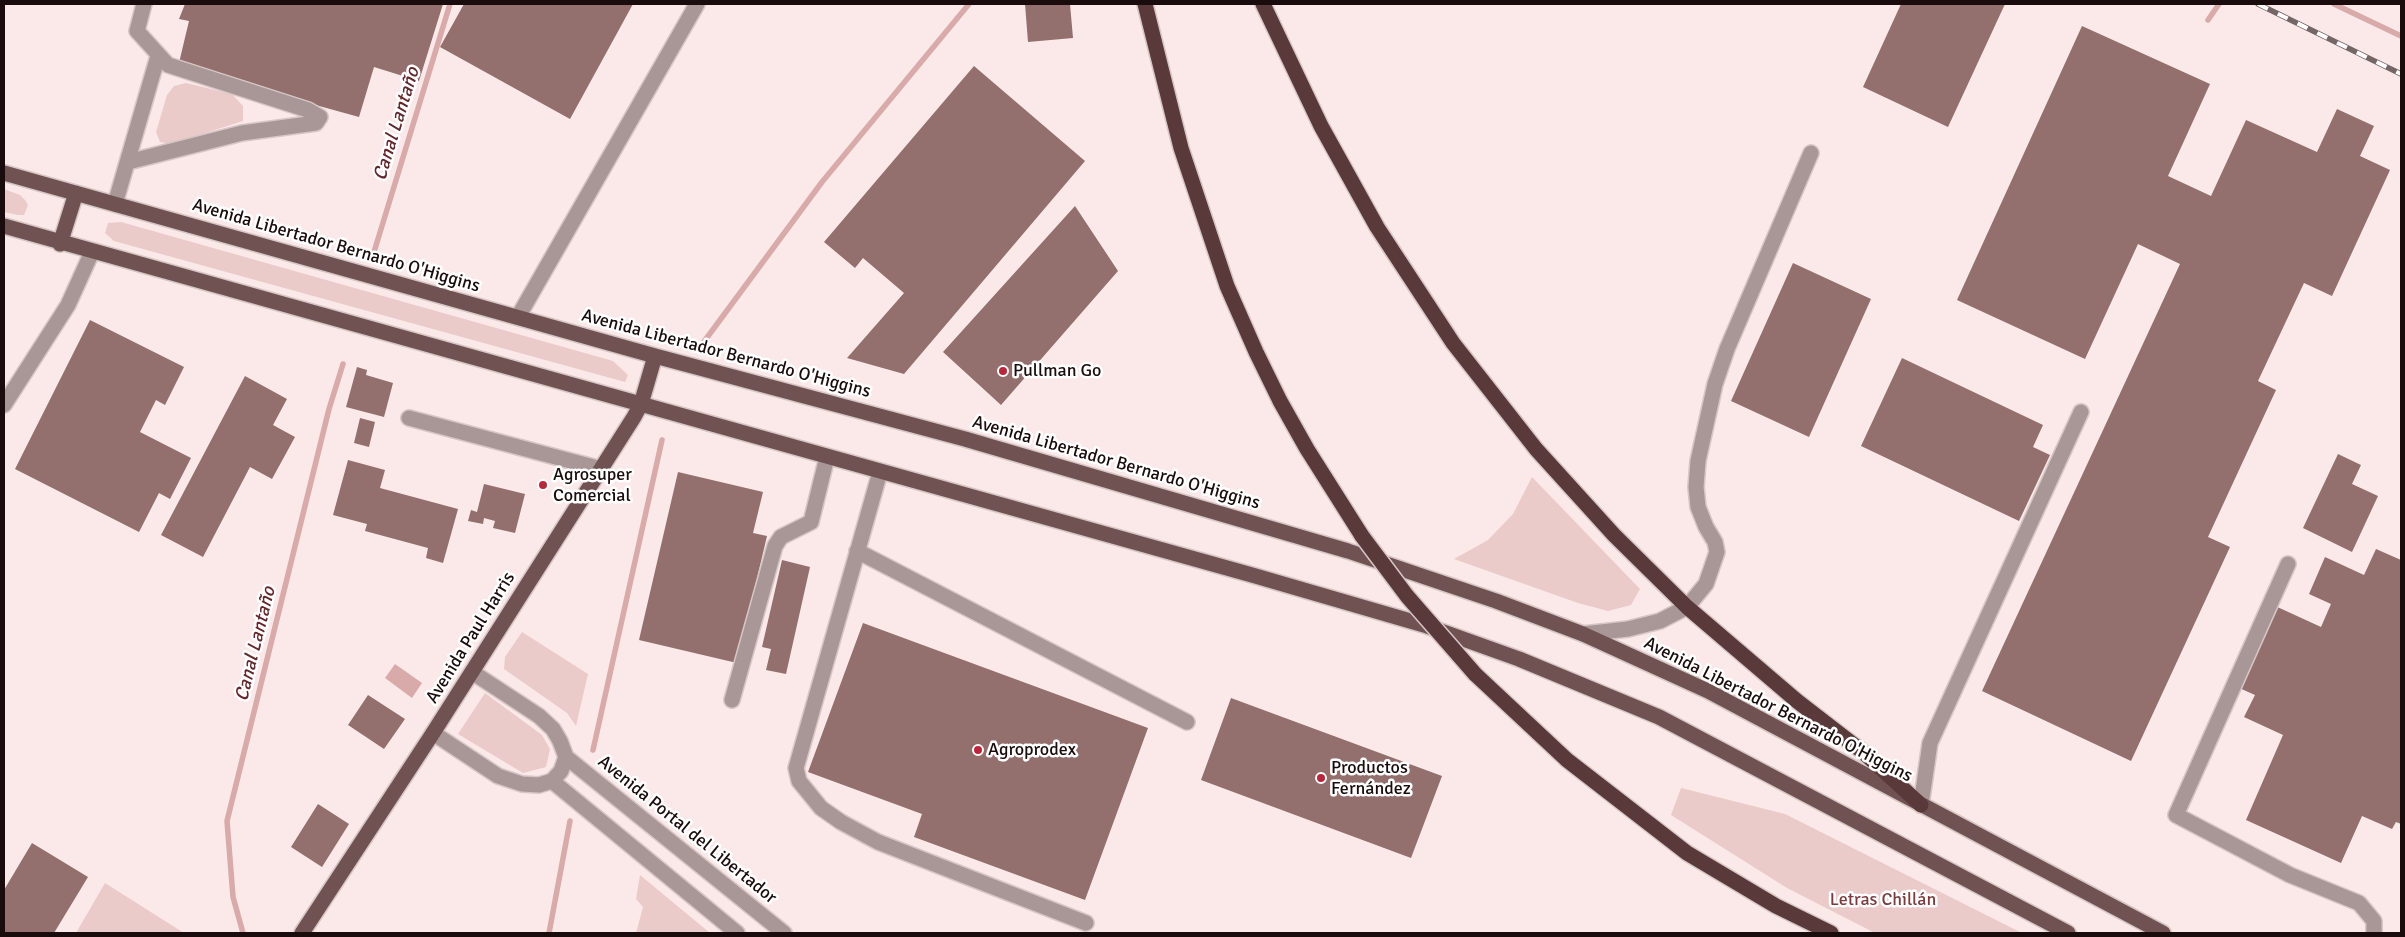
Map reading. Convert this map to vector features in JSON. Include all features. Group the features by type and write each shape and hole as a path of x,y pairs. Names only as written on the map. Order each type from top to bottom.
{"highway":[{"path":"1145,4 1179,139 1227,286 1280,401 1306,449 1362,536 1407,596 1475,674 1567,760 1660,833 1734,882 1831,933"},
{"path":"1263,4 1295,75 1348,177 1414,286 1453,343 1506,413 1579,498 1687,607 1756,667 1863,752 1921,805"}],"main road":[{"name":"Avenida Libertador Bernardo O'Higgins","path":"4,172 655,356 930,428 1348,551 1496,601 1583,634 1708,691 2163,933"},
{"path":"60,244 76,193"},
{"path":"4,226 60,244 642,404 1424,625 1519,659 1659,717 2068,933"},
{"name":"Avenida Paul Harris","path":"302,933 433,733 642,404 655,356"}],"street":[{"path":"128,162 242,133 316,123 320,117 308,110 168,65 137,32 144,4"},
{"path":"518,317 697,4"},
{"path":"116,204 158,56"},
{"path":"1583,634 1644,626 1687,607 1706,584 1717,552 1715,542 1706,527 1698,507 1696,487 1698,461 1714,384 1727,349 1811,153"},
{"path":"4,405 68,305 92,252"},
{"path":"1921,805 1930,743 2081,412"},
{"path":"409,418 601,469"},
{"path":"732,700 775,546 781,537 811,522 827,457"},
{"path":"880,472 796,768 799,781 821,808 841,822 878,842 1086,923"},
{"path":"857,550 1187,722"},
{"path":"2288,564 2176,815 2290,875 2359,903 2374,921 2374,933"},
{"name":"Avenida Portal del Libertador","path":"472,672 539,716 556,735 566,757 784,933"},
{"path":"433,733 498,776 522,784 538,785 552,781 561,771 566,757"},
{"path":"552,781 737,933"}],"green space":[{"path":"186,83 232,94 243,106 243,121 171,144 160,142 156,132 167,95 174,86"},
{"path":"4,189 20,195 26,201 28,205 24,215 4,212"},
{"path":"121,222 613,361 628,375 625,382 114,241 105,233 108,223"},
{"path":"1532,477 1640,589 1631,605 1608,611 1578,603 1454,559 1488,540 1513,514"},
{"path":"522,632 588,674 576,726 567,713 504,669 505,657"},
{"path":"485,693 542,735 550,749 546,767 523,773 458,734"},
{"name":"Letras Chillán","path":"1681,788 1785,814 2022,933 1875,933 1787,888 1671,815"},
{"path":"640,875 710,933 636,933 643,907 636,899"},
{"path":"105,883 184,933 76,933"}],"shaded area":[{"path":"395,664 422,683 412,698 385,678"}],"building":[{"path":"185,4 443,4 419,81 374,67 359,117 178,67 189,21 179,19"},
{"path":"464,4 633,4 570,119 440,47"},
{"path":"1025,4 1070,4 1073,38 1028,42"},
{"path":"1901,4 2005,4 1948,127 1863,87"},
{"path":"2082,26 2210,84 2168,176 2211,196 2246,120 2317,152 2337,109 2374,126 2360,156 2390,170 2332,296 2304,283 2258,381 2276,390 2208,537 2230,547 2131,761 1982,691 2180,264 2138,244 2085,359 1957,300"},
{"path":"974,66 1085,161 904,374 847,358 904,293 863,258 855,268 824,242"},
{"path":"1075,206 1118,271 1001,405 943,352"},
{"path":"1793,263 1871,299 1809,437 1731,401"},
{"path":"90,320 184,367 165,405 156,400 140,432 191,458 170,499 159,493 139,532 15,469"},
{"path":"1902,358 2043,425 2033,447 2050,455 2019,521 1861,446"},
{"path":"357,367 367,370 366,375 393,383 384,417 346,407"},
{"path":"245,376 287,399 273,425 295,437 272,479 250,467 203,557 161,535"},
{"path":"360,418 375,422 369,447 354,443"},
{"path":"2338,454 2361,465 2352,484 2378,496 2352,552 2303,528"},
{"path":"348,460 385,470 380,488 458,509 443,563 426,558 428,548 365,531 367,524 333,515"},
{"path":"678,472 763,492 753,533 767,536 737,663 639,640"},
{"path":"484,484 525,494 515,533 493,528 495,521 484,518 483,524 468,521 471,510 477,512"},
{"path":"2376,549 2401,560 2401,824 2396,822 2392,829 2362,816 2341,863 2246,820 2283,735 2244,717 2255,695 2237,687 2273,605 2321,627 2331,604 2309,594 2325,557 2364,575"},
{"path":"782,560 810,567 786,674 766,670 771,649 762,647"},
{"name":"Agroprodex","path":"863,623 1148,728 1085,900 914,837 922,814 808,772"},
{"path":"368,695 405,719 384,749 348,725"},
{"name":"Productos Fernández","path":"1231,698 1442,776 1411,858 1201,780"},
{"path":"318,804 349,824 322,867 291,847"},
{"path":"32,843 88,877 54,933 4,933 4,890"}],"waterway":[{"name":"Canal Lantaño","path":"374,252 450,4"},
{"path":"703,343 822,182 969,4"},
{"path":"2208,20 2219,4"},
{"path":"2334,4 2401,36"},
{"name":"Canal Lantaño","path":"243,933 233,897 227,821 329,409 343,364"},
{"path":"593,750 662,440"},
{"path":"549,933 570,821"}],"railway":[{"path":"2258,4 2401,74"}],"place":[{"name":"Pullman Go","path":"1003,371"},
{"name":"Agrosuper Comercial","path":"543,485"},
{"name":"Agroprodex","path":"978,750"},
{"name":"Productos Fernández","path":"1321,778"}]}
